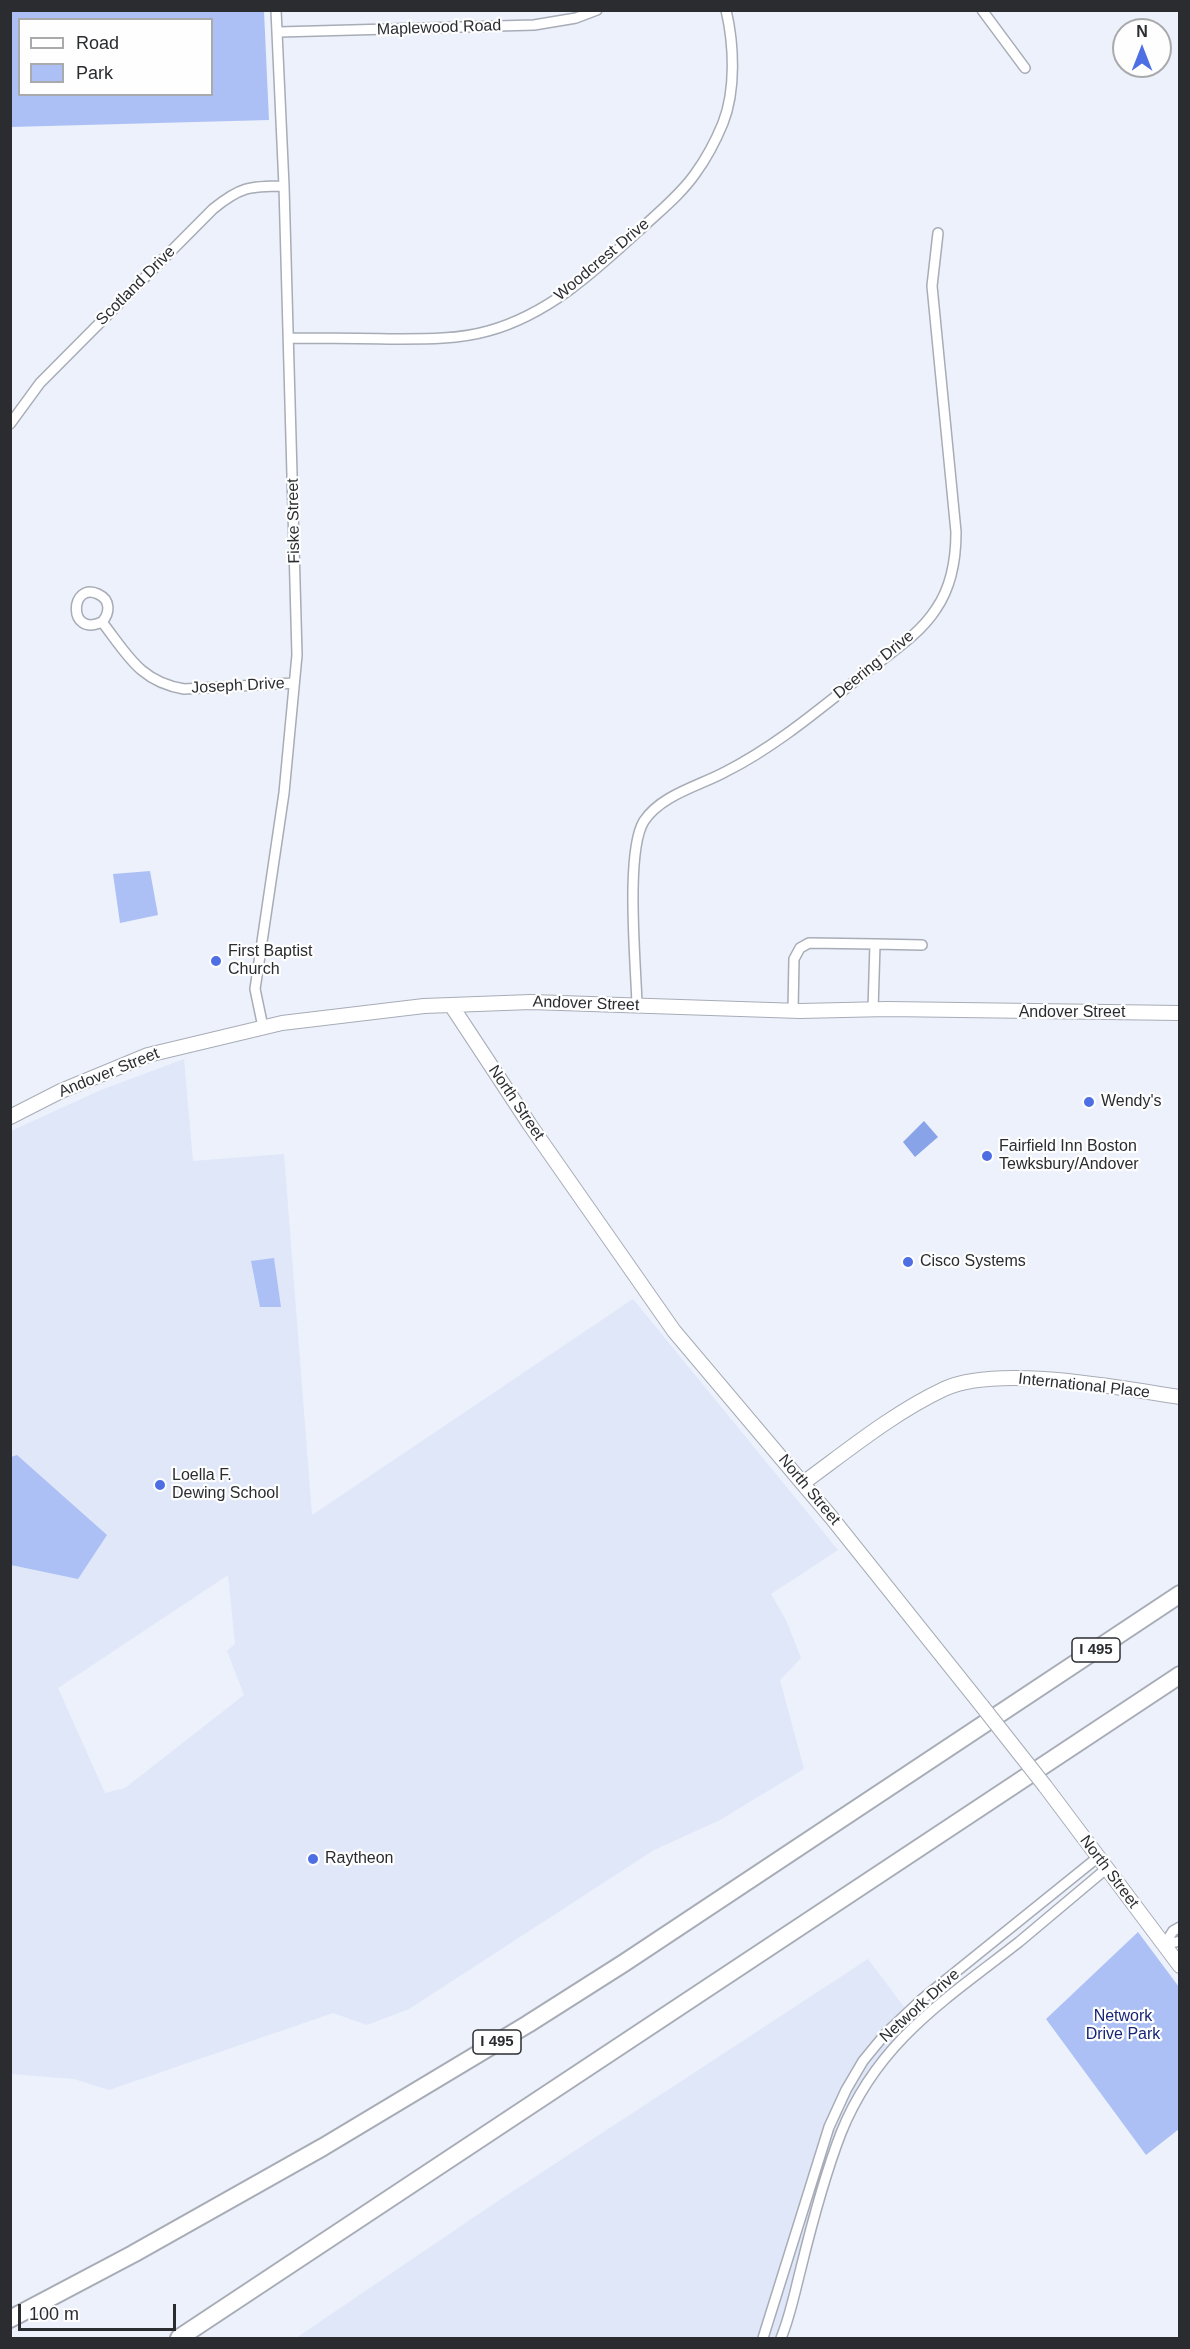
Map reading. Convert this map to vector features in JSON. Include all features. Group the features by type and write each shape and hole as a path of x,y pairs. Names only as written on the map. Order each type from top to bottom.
{"highway":[{"name":"I 495","path":"10,2319 133,2254 323,2147 537,2018 624,1963 1179,1594"},
{"path":"179,2338 1179,1675"}],"main road":[{"name":"Andover Street","path":"10,1117 61,1091 147,1055 282,1023 451,1005 531,1002 793,1010 1179,1013"},
{"name":"North Street","path":"451,1005 536,1134 674,1331 803,1483 982,1706 1045,1786 1179,1966"},
{"name":"International Place","path":"803,1483 909,1409 945,1389 960,1384 1008,1378 1038,1379 1179,1397"}],"street":[{"name":"Fiske Street","path":"263,1027 255,989 284,793 297,655 279,32 276,10"},
{"name":"Maplewood Road","path":"279,32 534,25 576,18 597,10"},
{"name":"Woodcrest Drive","path":"288,338 453,337 485,332 533,315 572,289 665,207 694,176 710,148 723,122 731,84 730,35 726,10"},
{"path":"982,10 1025,68"},
{"name":"Scotland Drive","path":"10,424 26,399 40,383 213,209 231,194 245,189 284,186"},
{"name":"Deering Drive","path":"636,1005 634,849 643,822 652,811 669,799 760,752 829,702 906,641 926,622 944,596 955,561 956,549 951,473 932,286 938,233"},
{"name":"Joseph Drive","path":"102,622 138,668 147,676 170,687 184,689 294,683"},
{"path":"793,1010 794,958 800,948 810,943 922,945"},
{"path":"873,1010 875,944"},
{"name":"Network Drive","path":"763,2338 829,2127 846,2090 863,2061 886,2033 921,2000 1102,1863"},
{"name":"Network Drive","path":"781,2338 815,2212 842,2132 858,2096 875,2069 896,2043 930,2010 1019,1941 1102,1863"},
{"path":"1164,1945 1179,1927"},
{"path":"1164,1945 1179,1941"}],"shaded area":[{"path":"184,1059 193,1161 284,1154 312,1515 633,1299 838,1550 771,1594 786,1620 801,1658 780,1680 804,1769 720,1820 654,1850 409,2009 367,2025 333,2013 109,2090 74,2079 11,2074 11,1131 101,1090","holes":["228,1575 235,1644 227,1651 244,1695 125,1788 105,1793 58,1688"]},
{"path":"924,1121 938,1137 915,1157 903,1142"},
{"path":"868,1959 919,2027 874,2078 845,2130 785,2338 296,2338 492,2205"}],"green space":[{"path":"10,11 264,11 269,120 11,127"},
{"path":"150,871 158,915 120,923 113,874"},
{"path":"274,1258 281,1307 260,1307 251,1261"},
{"path":"17,1455 107,1535 78,1579 11,1565 11,1457"},
{"name":"Network Drive Park","path":"1138,1932 1179,1987 1179,2129 1146,2155 1046,2019"}],"place":[{"name":"First Baptist Church","path":"216,961"},
{"name":"Wendy's","path":"1089,1102"},
{"name":"Fairfield Inn Boston Tewksbury/Andover","path":"987,1156"},
{"name":"Cisco Systems","path":"908,1262"},
{"name":"Loella F. Dewing School","path":"160,1485"},
{"name":"Raytheon","path":"313,1859"}]}
